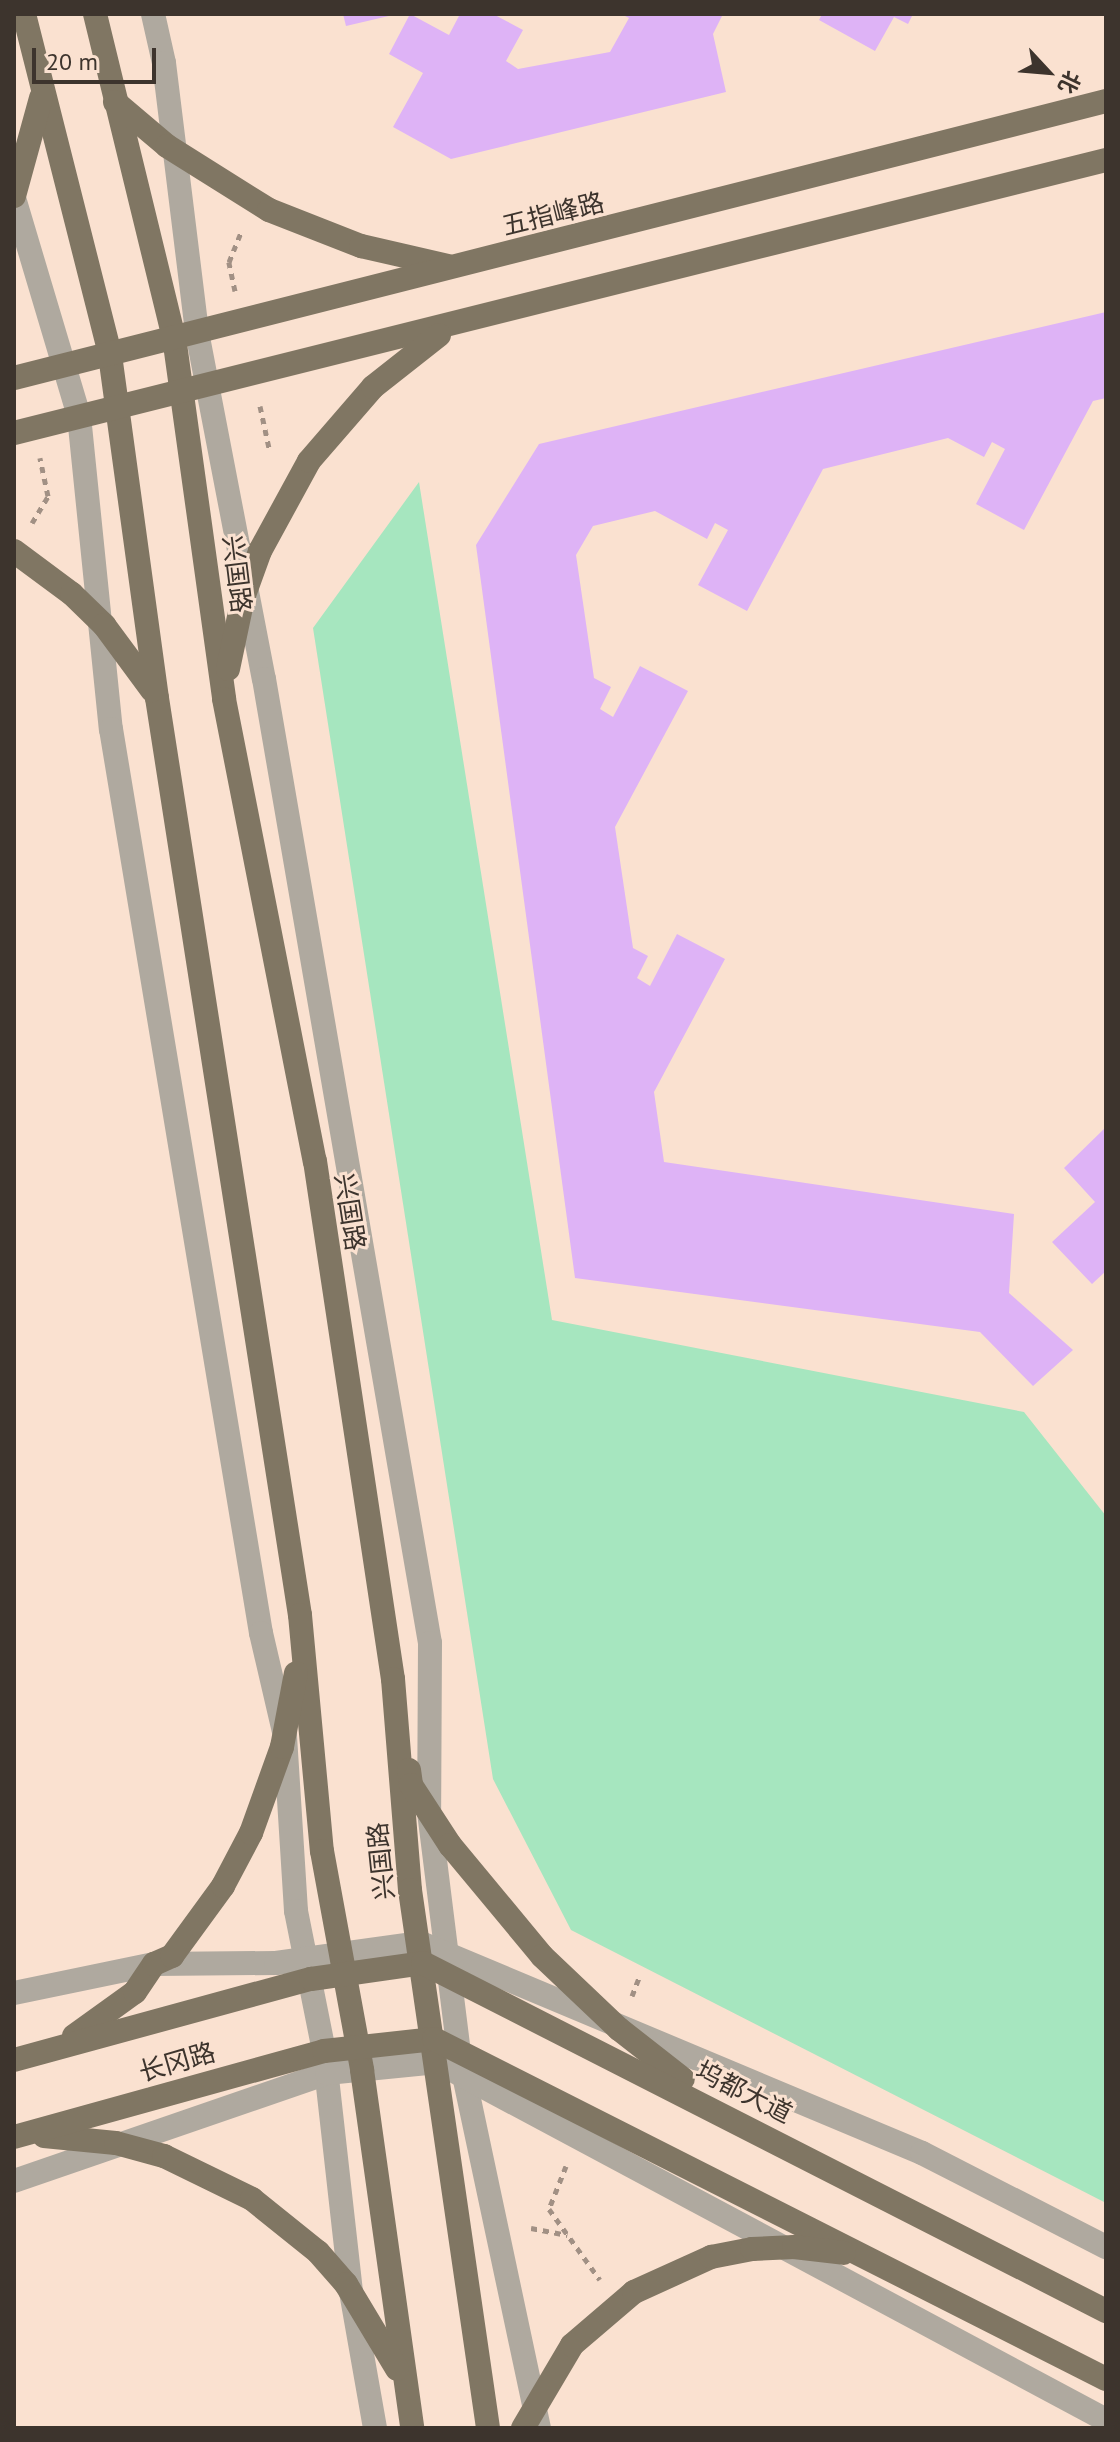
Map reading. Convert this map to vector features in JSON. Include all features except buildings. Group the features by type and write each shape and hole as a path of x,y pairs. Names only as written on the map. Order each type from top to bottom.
{"main road":[{"name":"兴国路","path":"24,14 110,355 157,698 300,1615 322,1851 360,2058 412,2428"},
{"name":"兴国路","path":"95,14 115,102 186,335 195,390 224,699 315,1161 393,1679 410,1890 429,1952 449,2057 488,2428"},
{"path":"14,197 42,92"},
{"name":"五指峰路","path":"14,378 1106,101"},
{"path":"115,102 174,151 269,210 361,246 458,267"},
{"path":"14,433 450,327 1106,160"},
{"path":"224,699 246,590 277,516 309,461 373,387 450,327"},
{"path":"14,551 72,594 100,622 157,698"},
{"path":"52,2050 135,1992 154,1964 172,1956 231,1873 285,1736 299,1659 300,1615"},
{"path":"393,1679 411,1785 494,1902 609,2020 707,2097 833,2169"},
{"path":"344,1964 429,1952"},
{"name":"坞都大道","path":"429,1952 448,1974 1106,2311"},
{"name":"长冈路","path":"14,2060 308,1969 344,1964"},
{"path":"360,2058 449,2057 876,2261 1106,2379"},
{"name":"长冈路","path":"16,2136 326,2062 360,2058"},
{"path":"16,2136 125,2146 210,2175 252,2199 318,2252 351,2292 391,2357 407,2395"},
{"path":"523,2428 536,2416 572,2345 617,2305 671,2272 711,2257 780,2247 835,2251 876,2261"}],"street":[{"path":"153,14 174,151 186,335"},
{"path":"14,197 68,365 79,416 111,729 245,1539 285,1736 296,1911 326,2062 351,2292 375,2428"},
{"path":"195,390 246,590 430,1643 429,1952 609,2020 922,2153 1106,2247"},
{"path":"14,1993 154,1964 308,1969"},
{"path":"448,1974 449,2057 536,2416"},
{"path":"449,2057 780,2247 1106,2420"},
{"path":"14,2181 125,2146 326,2062"}],"path":[{"path":"549,2209 617,2305"}],"green space":[{"path":"419,482 552,1320 1024,1412 1106,1516 1106,2203 571,1930 493,1779 313,628"}]}
